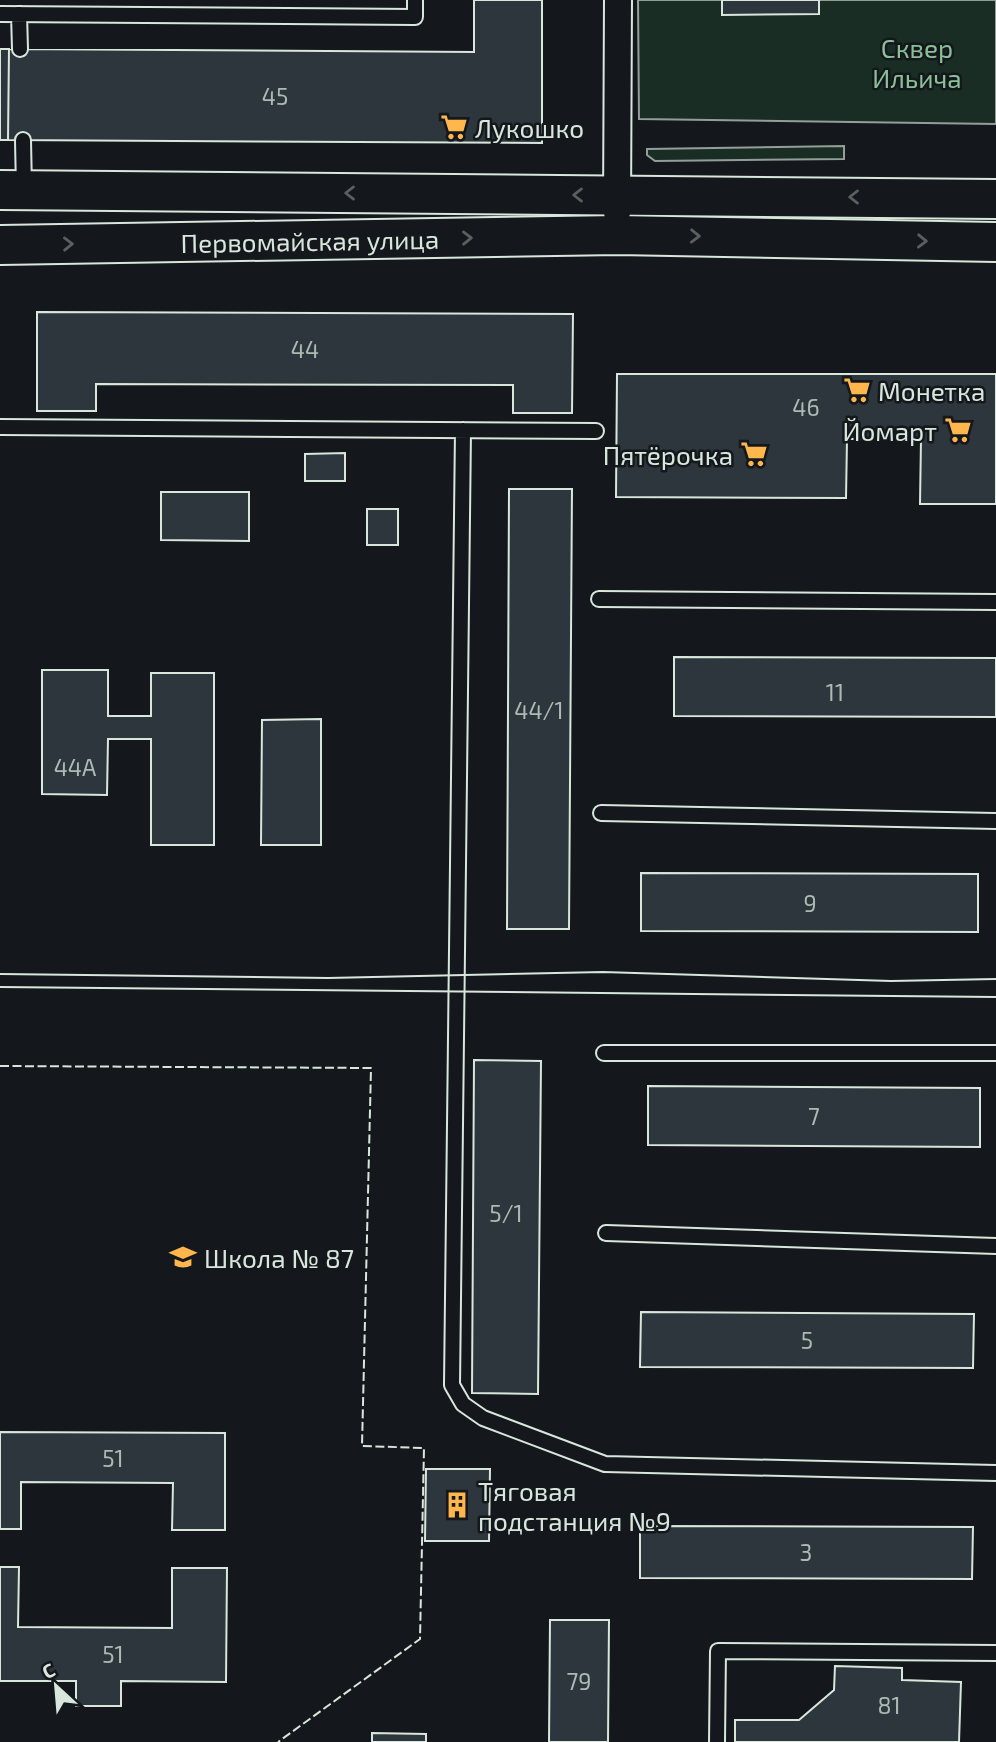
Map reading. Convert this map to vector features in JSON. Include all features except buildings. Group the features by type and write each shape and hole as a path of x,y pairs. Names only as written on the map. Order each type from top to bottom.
{"main road":[{"name":"Первомайская улица","path":"12,191 996,199"},
{"name":"Первомайская улица","path":"0,245 618,235 996,242"}],"street":[{"path":"618,0 618,235"}],"lane":[{"path":"0,14 415,17 415,0"},
{"path":"19,14 20,49"},
{"path":"12,191 23,140"},
{"path":"0,427 596,431"},
{"path":"463,430 452,1385 463,1404 482,1418 605,1464 996,1473"},
{"path":"599,600 996,601"},
{"path":"601,813 996,821"},
{"path":"604,1053 996,1053"},
{"path":"606,1233 996,1246"},
{"path":"717,1742 718,1651 996,1653"}],"green space":[{"name":"Сквер Ильича","path":"638,0 996,0 996,124 639,119"},
{"path":"844,146 844,159 655,161 647,155 647,149"}],"tram line":[{"path":"0,974 328,978 603,972 891,981 996,979"},
{"path":"0,987 996,997"}],"fence":[{"path":"0,1066 371,1068 362,1446 424,1448 420,1639 278,1742"}],"place":[{"name":"Лукошко","path":"454,127"},
{"name":"Монетка","path":"857,390"},
{"name":"Йомарт","path":"958,430"},
{"name":"Пятёрочка","path":"754,454"},
{"name":"Школа № 87","path":"183,1257"},
{"name":"Тяговая подстанция №9","path":"457,1505"}]}
